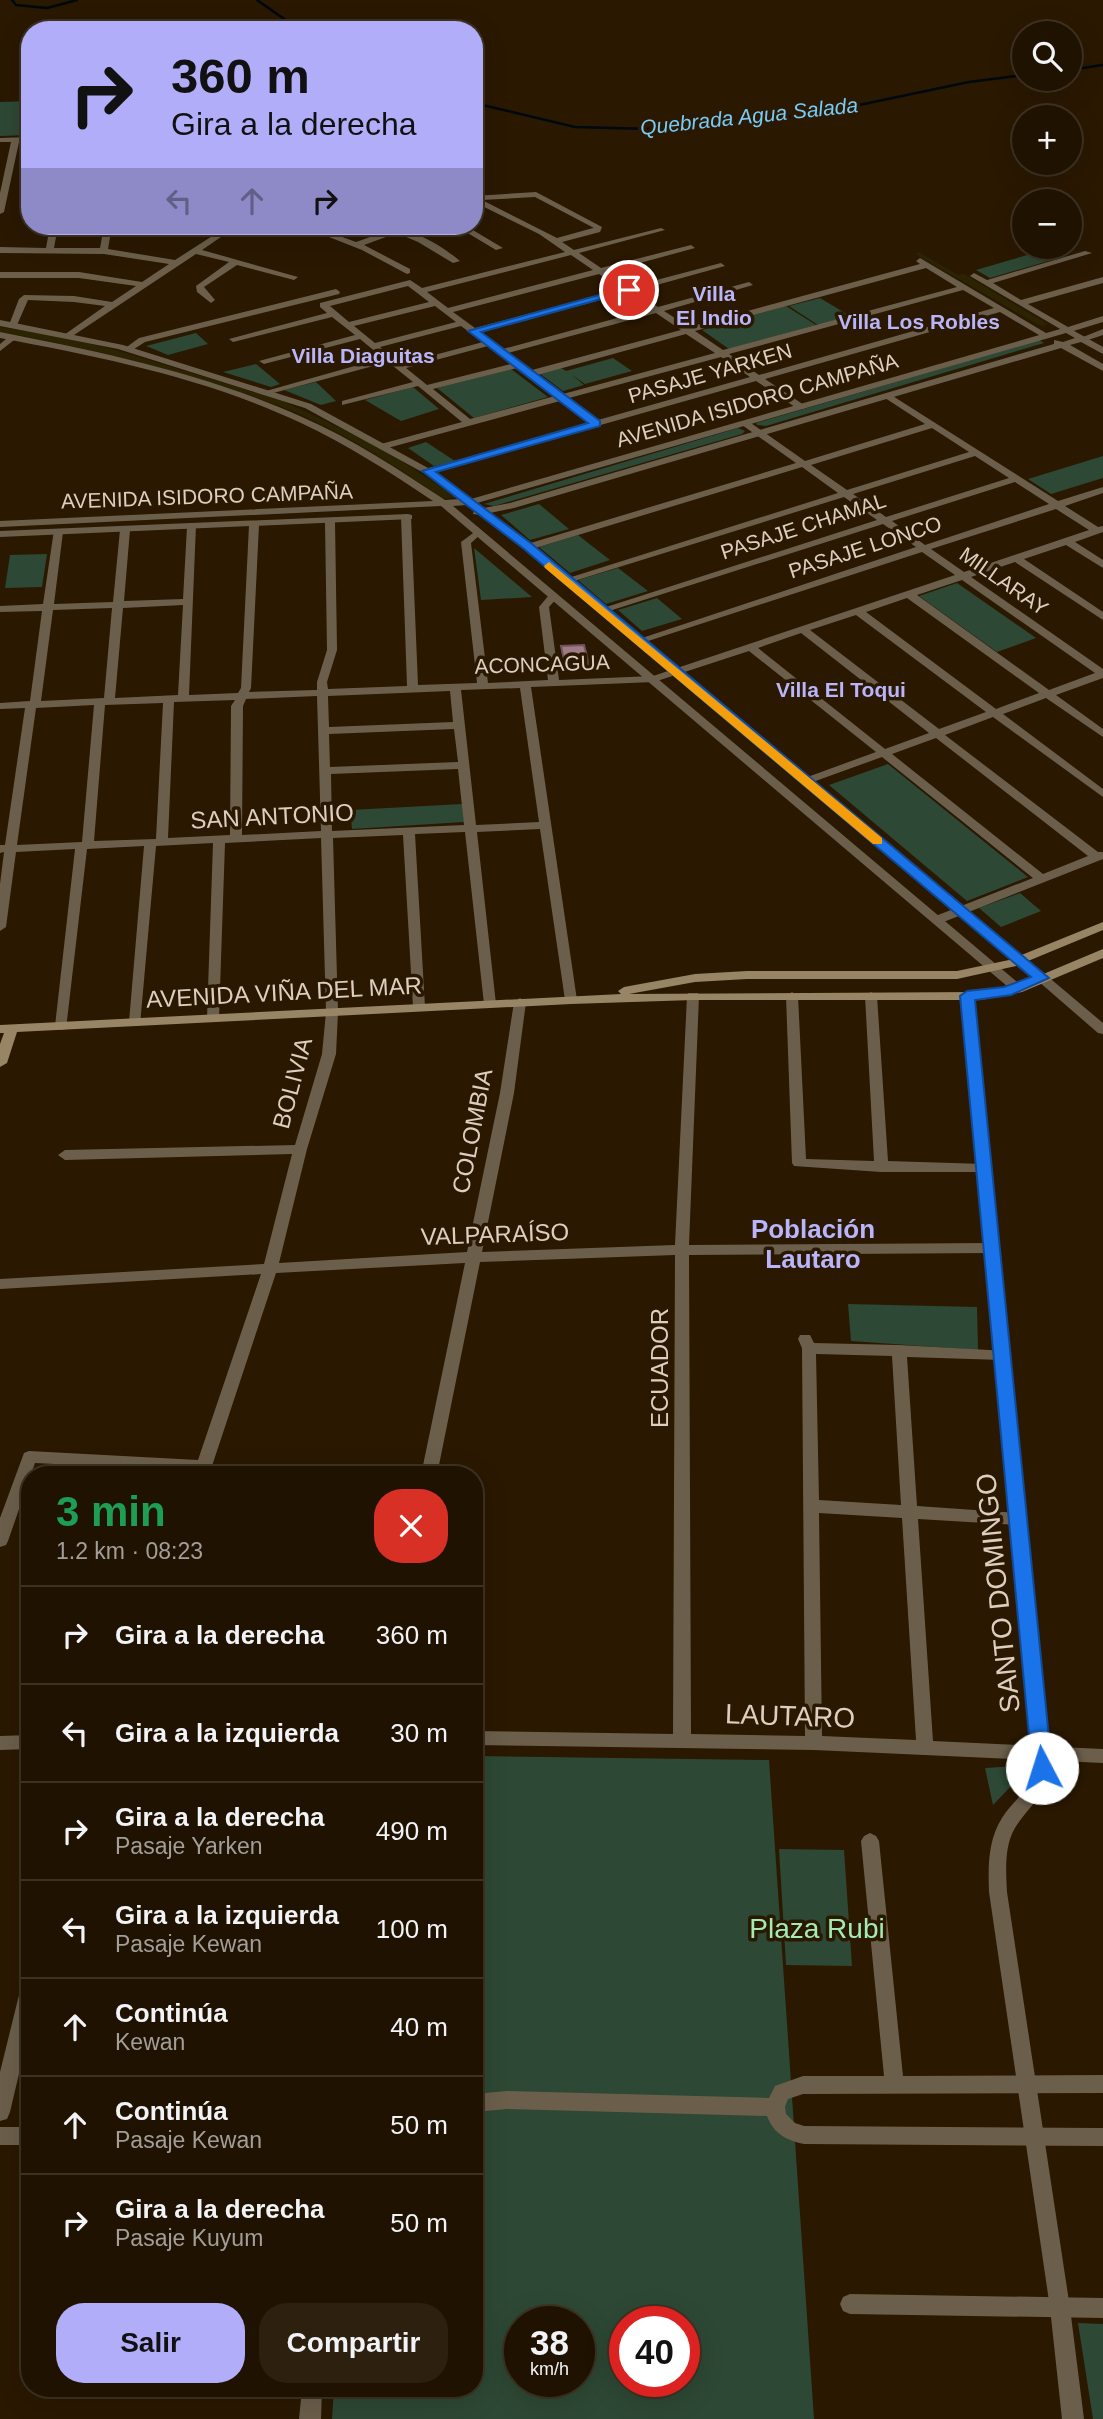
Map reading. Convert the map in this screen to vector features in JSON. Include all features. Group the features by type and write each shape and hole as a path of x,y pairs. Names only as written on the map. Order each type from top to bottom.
{"main road":[{"name":"AVENIDA VIÑA DEL MAR","path":"571,1000 683,981 747,975 938,977 994,968 1020,960 1103,926"},
{"name":"AVENIDA VIÑA DEL MAR","path":"6,1028 571,1000 693,996 967,996 1018,989 1103,953"},
{"path":"683,981 679,984 679,990 693,996"},
{"path":"0,1063 6,1028"}],"street":[{"path":"0,212 2,189 15,139"},
{"path":"0,140 21,139"},
{"path":"483,200 536,194 598,226 597,230 555,241"},
{"path":"483,205 555,241 801,407"},
{"path":"420,292 661,230"},
{"path":"50,249 52,235"},
{"path":"104,251 106,235"},
{"path":"68,335 219,235"},
{"path":"329,235 356,245 407,271"},
{"path":"356,245 385,235"},
{"path":"407,235 421,240 456,261"},
{"path":"476,235 499,248"},
{"path":"445,311 691,248"},
{"path":"0,250 104,251 176,264"},
{"path":"195,251 294,276"},
{"path":"985,283 1088,253"},
{"path":"257,267 270,259"},
{"path":"211,300 200,290 200,286 235,262"},
{"path":"529,374 923,263 1103,369"},
{"path":"473,331 721,266"},
{"path":"0,275 79,275 145,285"},
{"path":"974,276 1103,351"},
{"path":"1020,303 1103,280"},
{"path":"128,349 150,338 379,281"},
{"path":"469,423 323,305 410,283 597,424"},
{"path":"500,352 749,285"},
{"path":"384,446 965,287"},
{"path":"13,326 23,299 27,297 74,299 113,305"},
{"path":"347,325 435,303"},
{"name":"PASAJE YARKEN","path":"428,471 1001,309"},
{"path":"233,339 334,314"},
{"name":"AVENIDA ISIDORO CAMPAÑA","path":"0,524 447,506 470,502 1103,319"},
{"path":"0,323 128,349 308,406 428,471 528,547 1103,1030"},
{"path":"373,346 462,323"},
{"name":"AVENIDA ISIDORO CAMPAÑA","path":"0,534 330,522 457,514 511,506 1103,332"},
{"path":"0,335 108,356 281,411 366,454 447,506 476,534 654,680 1018,989"},
{"path":"264,361 361,336"},
{"path":"0,348 14,337"},
{"path":"399,367 489,343"},
{"path":"269,393 389,359"},
{"path":"345,403 517,365"},
{"path":"888,396 1056,505 1100,530"},
{"name":"MILLARAY","path":"746,423 1103,674"},
{"path":"528,547 933,425"},
{"path":"567,580 976,453"},
{"name":"PASAJE CHAMAL","path":"602,610 1016,479"},
{"name":"PASAJE LONCO","path":"638,640 1103,490"},
{"path":"406,517 413,689"},
{"name":"BOLIVIA","path":"204,1466 270,1269 300,1149 329,1054 332,1012 322,682 332,650 330,522"},
{"path":"236,839 237,706 246,688 254,525"},
{"path":"183,698 192,527"},
{"path":"61,1026 118,605 125,530"},
{"name":"ACONCAGUA","path":"0,706 654,680 1100,530"},
{"path":"0,927 6,849 33,704 58,532"},
{"path":"476,534 466,542 483,686"},
{"path":"1066,541 1103,565"},
{"path":"1016,558 1103,617"},
{"path":"909,594 1103,734"},
{"path":"553,597 545,604 544,610 554,683"},
{"path":"0,609 188,602"},
{"path":"858,611 1103,794"},
{"path":"803,630 1100,856"},
{"path":"751,647 1042,879"},
{"path":"807,781 1103,674"},
{"path":"525,684 571,1000"},
{"path":"455,687 490,1004"},
{"path":"135,1022 169,699"},
{"path":"324,731 459,725"},
{"path":"325,771 464,765"},
{"name":"SAN ANTONIO","path":"6,849 545,825"},
{"path":"409,831 419,1007"},
{"path":"213,1018 219,839"},
{"path":"937,920 1100,856"},
{"name":"ECUADOR","path":"682,1740 682,1250 693,996"},
{"path":"792,996 799,1163 984,1169"},
{"path":"871,996 881,1167"},
{"name":"SANTO DOMINGO","path":"967,996 1041,1754 1040,1787 1006,1827 997,1876 1060,2308 1073,2419"},
{"name":"COLOMBIA","path":"431,1466 507,1093 520,1002"},
{"path":"65,1155 300,1149"},
{"name":"VALPARAÍSO","path":"0,1284 474,1257 682,1250 992,1248"},
{"path":"814,1743 812,1506 807,1343 1002,1355"},
{"path":"899,1350 925,1747"},
{"path":"26,1466 29,1457 140,1466"},
{"path":"0,1541 21,1480"},
{"path":"812,1506 1018,1519"},
{"name":"LAUTARO","path":"483,1738 814,1743 1103,1756"},
{"path":"0,1743 21,1742"},
{"path":"870,1841 894,2084"},
{"path":"0,2112 21,2024"},
{"path":"1103,2084 789,2087 777,2098 775,2107 775,2114 784,2128 804,2135 1103,2137"},
{"path":"483,2102 507,2100 775,2107"},
{"path":"0,2136 21,2136"},
{"path":"850,2304 1103,2308"},
{"path":"310,2419 311,2397"}],"green space":[{"path":"21,101 21,135 0,136 0,102"},
{"path":"1014,259 1055,259 990,278 976,270"},
{"path":"820,298 850,316 818,325 789,306"},
{"path":"786,306 816,325 729,349 702,330"},
{"path":"196,333 208,344 168,355 146,346"},
{"path":"1039,340 1044,343 766,426 756,423"},
{"path":"613,358 632,371 585,384 572,375 584,385 563,391 539,373 561,368 566,371"},
{"path":"256,364 280,384 271,387 223,372"},
{"path":"511,369 548,397 474,418 437,388"},
{"path":"316,382 336,401 321,405 284,390"},
{"path":"413,387 439,409 401,421 365,400"},
{"path":"738,428 745,431 494,506 484,504"},
{"path":"426,442 455,461 434,466 408,448"},
{"path":"1103,456 1103,478 1051,494 1028,479"},
{"path":"539,504 569,529 530,540 501,515"},
{"path":"578,535 610,560 570,573 539,547"},
{"path":"474,548 532,597 481,600"},
{"path":"47,554 42,587 5,588 10,555"},
{"path":"618,568 648,591 606,604 578,580"},
{"path":"957,583 1036,638 997,652 919,596"},
{"path":"657,598 682,619 642,631 618,610"},
{"path":"888,764 1028,877 967,901 829,785"},
{"path":"462,804 464,822 352,829 350,810"},
{"path":"1020,893 1041,911 1001,927 979,908"},
{"path":"848,1304 977,1307 978,1350 851,1341"},
{"path":"483,1756 769,1760 814,2419 332,2419 333,2397 483,2397"},
{"path":"1017,1766 1019,1778 993,1805 985,1768"},
{"name":"Plaza Rubi","path":"779,1849 844,1850 852,1966 786,1965"},
{"path":"1078,2323 1103,2324 1103,2419 1093,2419"}],"sand":[{"path":"919,252 958,275 964,274 1048,324 1042,326 1035,323 915,254"},
{"path":"0,327 55,335 116,350 283,401 382,448 456,497 443,499 365,448 282,407 213,383 142,363 0,332"}],"building":[{"path":"584,645 589,664 565,665 561,646"}],"waterway":[{"name":"Quebrada Agua Salada","path":"12,0 16,5 47,8 77,0"},
{"name":"Quebrada Agua Salada","path":"257,0 287,21"},
{"name":"Quebrada Agua Salada","path":"1082,68 1103,65"},
{"name":"Quebrada Agua Salada","path":"483,105 575,127 651,129 816,114 969,82 1012,77"}],"slow traffic":[{"path":"549,566 877,841"}],"district":[{"name":"Villa El Indio","path":"714,305"},
{"name":"Villa Los Robles","path":"919,321"},
{"name":"Villa Diaguitas","path":"363,355"},
{"name":"Villa El Toqui","path":"841,689"},
{"name":"Población Lautaro","path":"813,1244"}],"route":[{"path":"629,290 473,331 597,424 428,471 528,547 1042,978 1006,992 967,996 1042,1768"}]}
